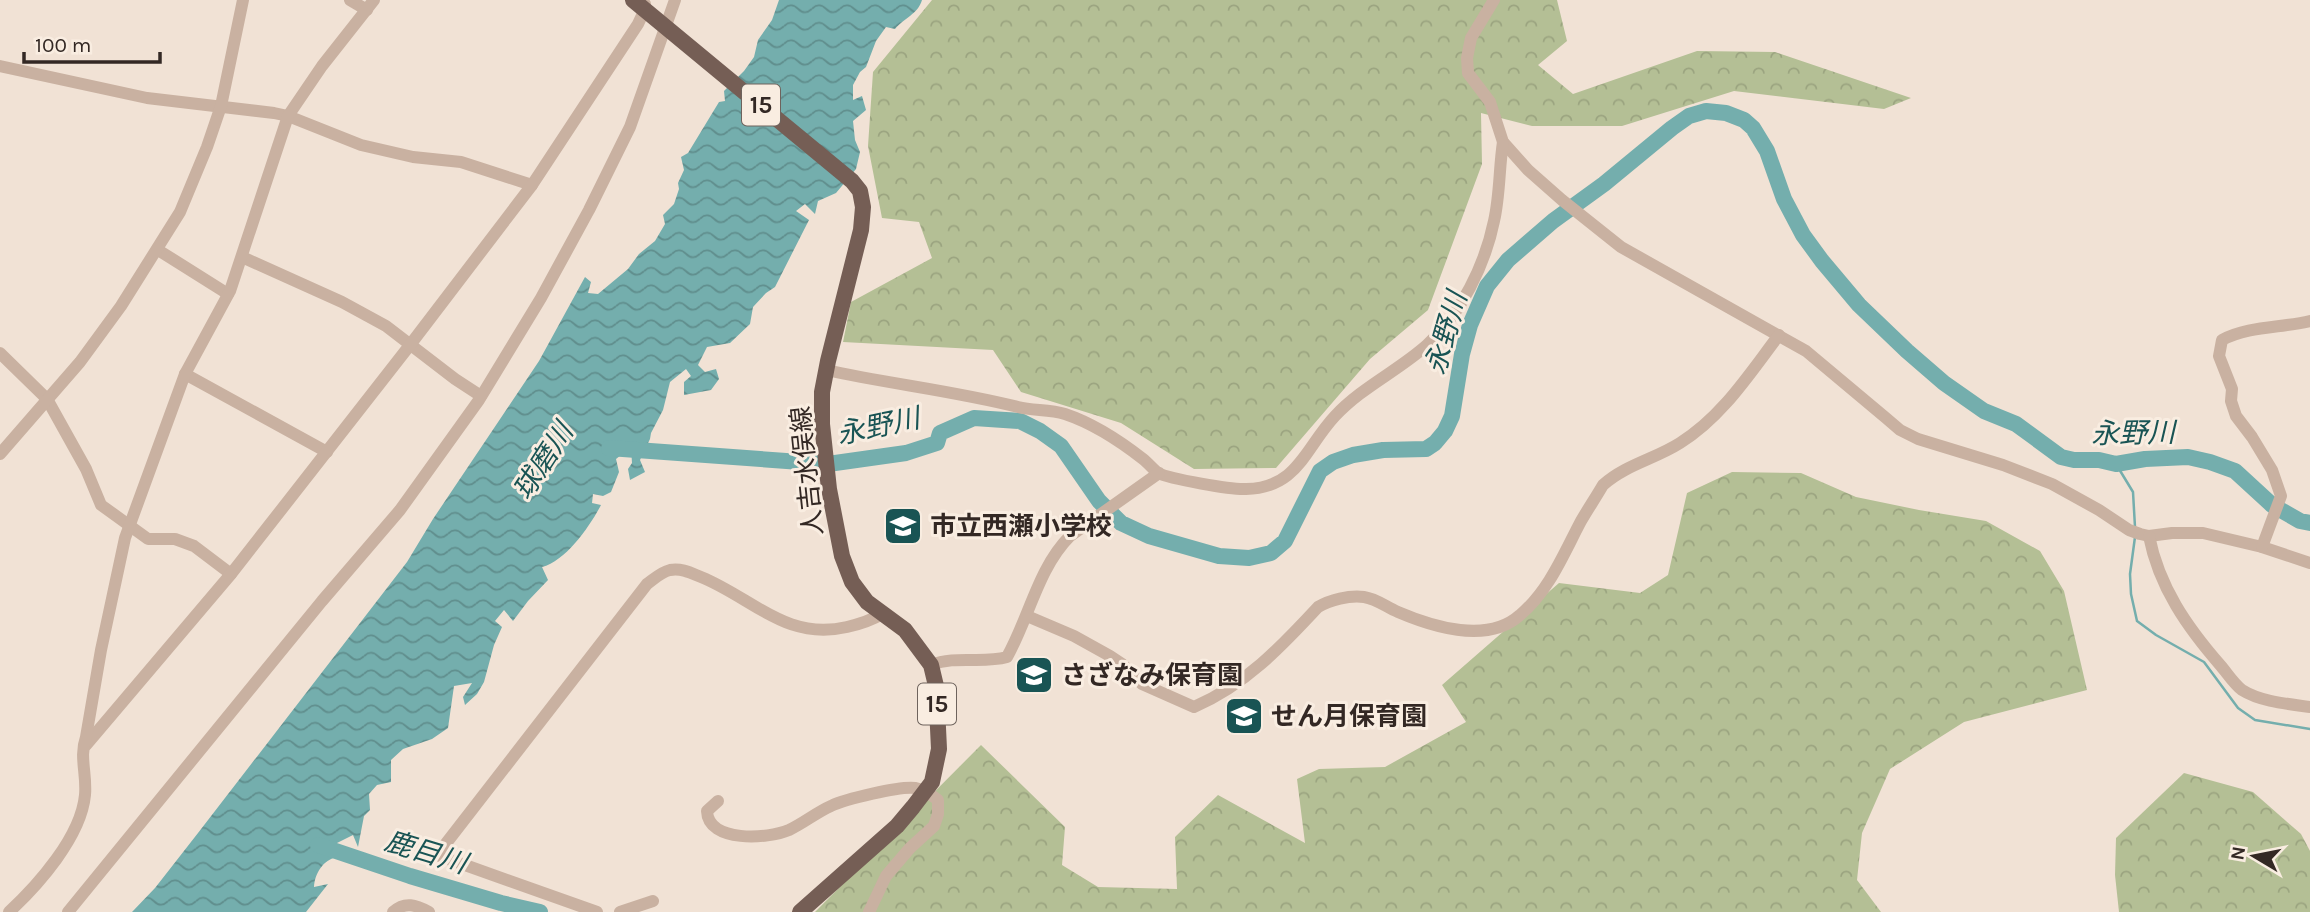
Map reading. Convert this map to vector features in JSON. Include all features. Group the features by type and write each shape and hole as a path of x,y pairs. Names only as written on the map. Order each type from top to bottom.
{"main road":[{"name":"人吉水俣線","path":"641,3 852,181 860,191 863,207 861,230 822,392 828,475 842,556 852,582 867,602 905,630 930,665 936,686 939,749 932,782 927,791 897,826 800,912"}],"street":[{"path":"0,454 80,362 121,306 180,212 221,106 243,0"},
{"path":"9,912 51,865 80,816 85,797 81,751 125,538 135,505 185,374 228,294 288,116 322,66 370,5 350,0"},
{"path":"68,912 322,601 400,510 481,396 541,298 630,127 669,28 675,0"},
{"path":"1494,0 1471,38 1467,58 1468,73 1490,102 1503,142 1528,170 1621,247 1806,351 1900,430 1918,439 2029,475 2090,505 2129,530 2149,536 2203,533 2262,547 2310,563"},
{"path":"81,751 231,574 532,185 638,24 641,3"},
{"path":"0,66 148,98 288,116 361,145 413,157 461,162 532,185"},
{"path":"826,370 982,397 1020,408 1045,409 1066,414 1142,458 1159,473 1244,490 1267,488 1283,480 1298,466 1321,431 1347,405 1428,344 1453,316 1480,266 1489,241 1495,219 1503,142"},
{"path":"158,250 228,294"},
{"path":"242,257 342,302 386,326 481,396"},
{"path":"2262,547 2281,496 2272,470 2236,416 2231,401 2232,389 2220,356 2222,340 2246,331 2310,321"},
{"path":"1027,616 1074,636 1122,664 1142,684 1194,707 1242,681 1318,607 1327,602 1362,596 1396,612 1439,626 1490,630 1507,625 1521,615 1546,586 1603,485 1614,475 1679,444 1702,427 1732,396 1779,335"},
{"path":"0,353 47,399 86,469 101,505 148,539 175,539 194,547 231,574"},
{"path":"185,374 327,452"},
{"path":"930,665 956,659 996,660 1007,657 1046,572 1062,545 1159,473"},
{"path":"2149,536 2153,558 2173,602 2194,635 2242,689 2262,697 2310,707"},
{"path":"597,912 437,855 647,584 661,573 682,569 724,587 790,626 813,630 839,629 870,621 882,614"},
{"path":"718,801 707,811 707,819 716,829 756,838 789,830 831,806 846,801 911,787 927,791 938,800 938,814 934,826 886,876 869,912"},
{"path":"620,912 653,901"},
{"path":"393,912 408,904 429,912"}],"green space":[{"path":"932,0 1557,0 1567,41 1538,65 1573,94 1697,51 1775,52 1911,98 1884,109 1734,91 1622,126 1532,126 1481,113 1482,164 1428,310 1370,359 1276,468 1194,469 1121,423 1021,392 993,350 843,342 851,302 932,258 919,222 882,218 868,146 873,72"},
{"path":"1732,472 1801,473 1856,497 1986,521 2040,551 2064,591 2087,690 1964,722 1890,769 1862,833 1857,880 1881,912 815,912 981,745 1065,827 1062,865 1098,887 1177,889 1175,837 1218,795 1305,843 1297,779 1319,769 1385,767 1466,722 1442,685 1559,583 1640,593 1668,575 1687,493"},
{"path":"2184,773 2253,792 2301,834 2310,851 2310,912 2119,912 2115,875 2116,838"}],"water":[{"name":"球磨川","path":"779,0 922,0 914,12 895,29 886,27 876,41 866,67 853,85 853,100 862,96 866,110 853,121 855,140 860,152 856,169 836,193 818,201 815,214 805,204 796,211 809,220 775,287 753,307 750,324 730,343 707,347 698,365 705,372 716,369 719,379 711,390 684,395 684,382 691,376 686,369 670,382 663,410 640,460 645,472 630,480 628,469 632,463 631,447 616,459 619,472 611,492 603,496 593,494 592,503 601,505 591,523 560,558 542,567 548,580 513,621 504,610 495,621 502,627 484,682 477,694 465,705 463,697 472,683 454,686 448,728 432,739 403,749 391,760 391,782 377,785 369,794 370,810 364,816 358,847 353,835 335,844 337,857 321,868 314,887 328,884 306,912 132,912 155,888 407,562 539,361 585,277 591,282 588,293 598,294 628,269 639,254 655,241 665,224 663,215 674,204 679,189 678,183 684,170 681,157 688,153 719,102 725,101 724,91 754,57 758,40 772,20"}],"waterway":[{"name":"永野川","path":"609,448 828,464 906,453 937,443 940,433 974,418 1020,421 1061,446 1099,501 1121,523 1149,536 1219,556 1249,558 1271,553 1285,541 1320,471 1333,462 1353,455 1383,450 1426,449 1435,443 1452,416 1462,354 1470,325 1487,286 1508,260 1553,221 1604,184 1672,128 1689,116 1706,111 1726,113 1744,120 1753,128 1767,151 1784,199 1803,235 1822,261 1859,305 1907,351 1944,383 1984,411 2016,424 2061,457 2074,460 2099,460 2116,464 2145,459 2188,457 2210,462 2235,471 2272,505 2300,521 2310,523"},
{"path":"2116,464 2133,492 2135,527"},
{"path":"2135,537 2130,574 2137,621 2204,662 2238,708 2255,720 2310,729"},
{"name":"鹿目川","path":"318,845 410,876 540,912"}],"place":[{"name":"市立西瀬小学校","path":"903,526"},
{"name":"さざなみ保育園","path":"1034,675"},
{"name":"せん月保育園","path":"1244,716"}]}
